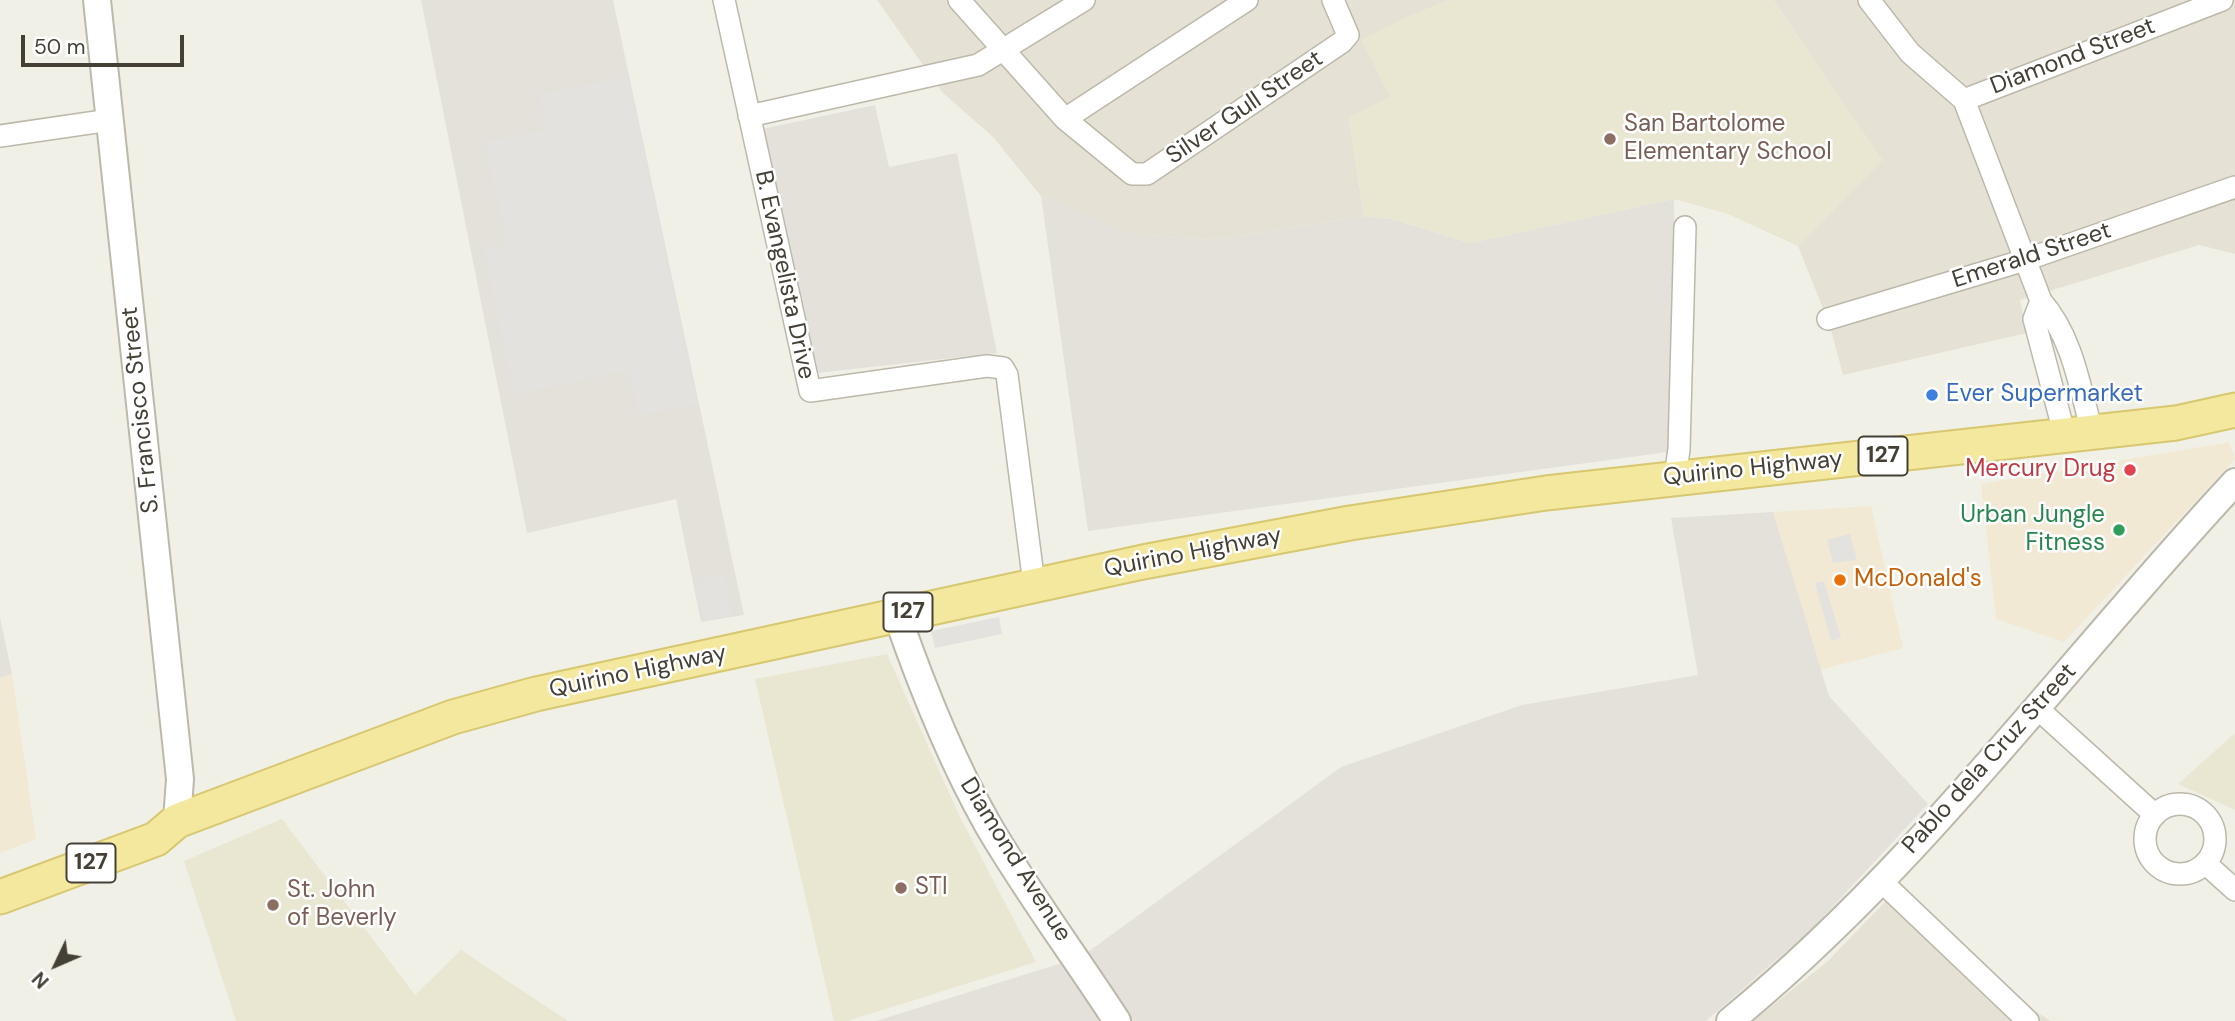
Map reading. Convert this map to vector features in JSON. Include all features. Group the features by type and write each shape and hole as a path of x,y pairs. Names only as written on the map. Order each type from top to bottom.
{"main road":[{"name":"Quirino Highway","path":"0,897 156,839 177,821 453,717 536,694 1034,584 1350,523 1546,493 2176,423 2235,410"},
{"name":"Quirino Highway","path":"0,877 150,821 177,821"}],"street":[{"name":"S. Francisco Street","path":"97,0 180,779 177,821"},
{"name":"B. Evangelista Drive","path":"724,0 810,391 987,366 1003,368 1007,375 1034,584"},
{"path":"959,0 1065,120 1247,0"},
{"path":"749,116 978,65 1084,0"},
{"name":"Silver Gull Street","path":"1065,120 1132,174 1147,174 1342,42 1348,35 1333,0"},
{"path":"1869,0 1910,53 1964,100 2041,301 2057,320 2076,372 2078,434"},
{"name":"Diamond Street","path":"1964,100 2200,4 2222,0"},
{"path":"0,136 110,120"},
{"name":"Emerald Street","path":"1828,319 2025,260 2235,187"},
{"path":"1675,478 1679,449 1685,227"},
{"name":"Pablo dela Cruz Street","path":"1730,1021 1816,947 1881,881 2235,482"},
{"name":"Diamond Avenue","path":"897,615 922,687 956,764 989,826 1117,1021"},
{"path":"2037,708 2155,815"},
{"path":"2188,805 2208,818 2215,841 2205,863 2184,874 2161,868 2152,859 2145,837 2155,815 2165,808 2188,805"},
{"path":"2205,863 2235,890"},
{"path":"1881,881 2028,1021"}],"shaded area":[{"path":"421,0 613,0 744,615 701,622 676,499 527,533"},
{"path":"877,0 1449,0 1403,19 1391,97 1349,118 1364,216 1216,240 1134,235 1041,196 993,137 942,92"},
{"name":"San Bartolome Elementary School","path":"1449,0 1773,0 1882,160 1798,246 1728,214 1674,199 1470,243 1392,219 1364,216 1349,117 1390,97 1361,40"},
{"path":"1773,0 2235,0 2235,254 2199,245 2020,300 2027,333 1843,375 1830,326 1798,246 1882,160"},
{"path":"628,77 697,404 639,415 629,370 514,394 484,249 507,244 485,142 546,130 539,95"},
{"path":"875,105 889,167 957,153 997,353 817,373 762,129"},
{"path":"1041,196 1135,235 1216,240 1364,216 1392,219 1470,243 1674,199 1675,451 1088,531"},
{"path":"2229,442 2235,459 2064,642 1996,619 1981,484"},
{"name":"McDonald's","path":"1871,506 1903,648 1820,670 1773,512"},
{"path":"1773,512 1829,696 1928,804 1813,928 1706,1021 1132,1021 1088,952 1341,767 1522,705 1698,675 1671,518"},
{"path":"1850,534 1857,560 1833,563 1827,540"},
{"path":"724,575 732,615 704,621 696,580"},
{"path":"1824,581 1841,638 1831,641 1815,583"},
{"path":"0,617 12,674 0,678"},
{"path":"999,617 1002,634 935,648 931,631"},
{"name":"STI","path":"887,654 959,815 1036,962 847,1021 834,1021 755,679"},
{"path":"12,674 36,839 0,853 0,678"},
{"path":"2235,733 2235,810 2178,784"},
{"name":"St. John of Beverly","path":"282,819 415,995 461,950 568,1021 236,1021 184,861"},
{"path":"1902,884 2017,1000 2051,1021 1753,1021 1828,961"},
{"path":"1065,962 1105,1021 876,1021"}],"place":[{"name":"San Bartolome Elementary School","path":"1610,139"},
{"name":"Ever Supermarket","path":"1932,395"},
{"name":"Mercury Drug","path":"2130,470"},
{"name":"Urban Jungle Fitness","path":"2119,530"},
{"name":"McDonald's","path":"1840,580"},
{"name":"STI","path":"901,888"},
{"name":"St. John of Beverly","path":"273,905"}]}
